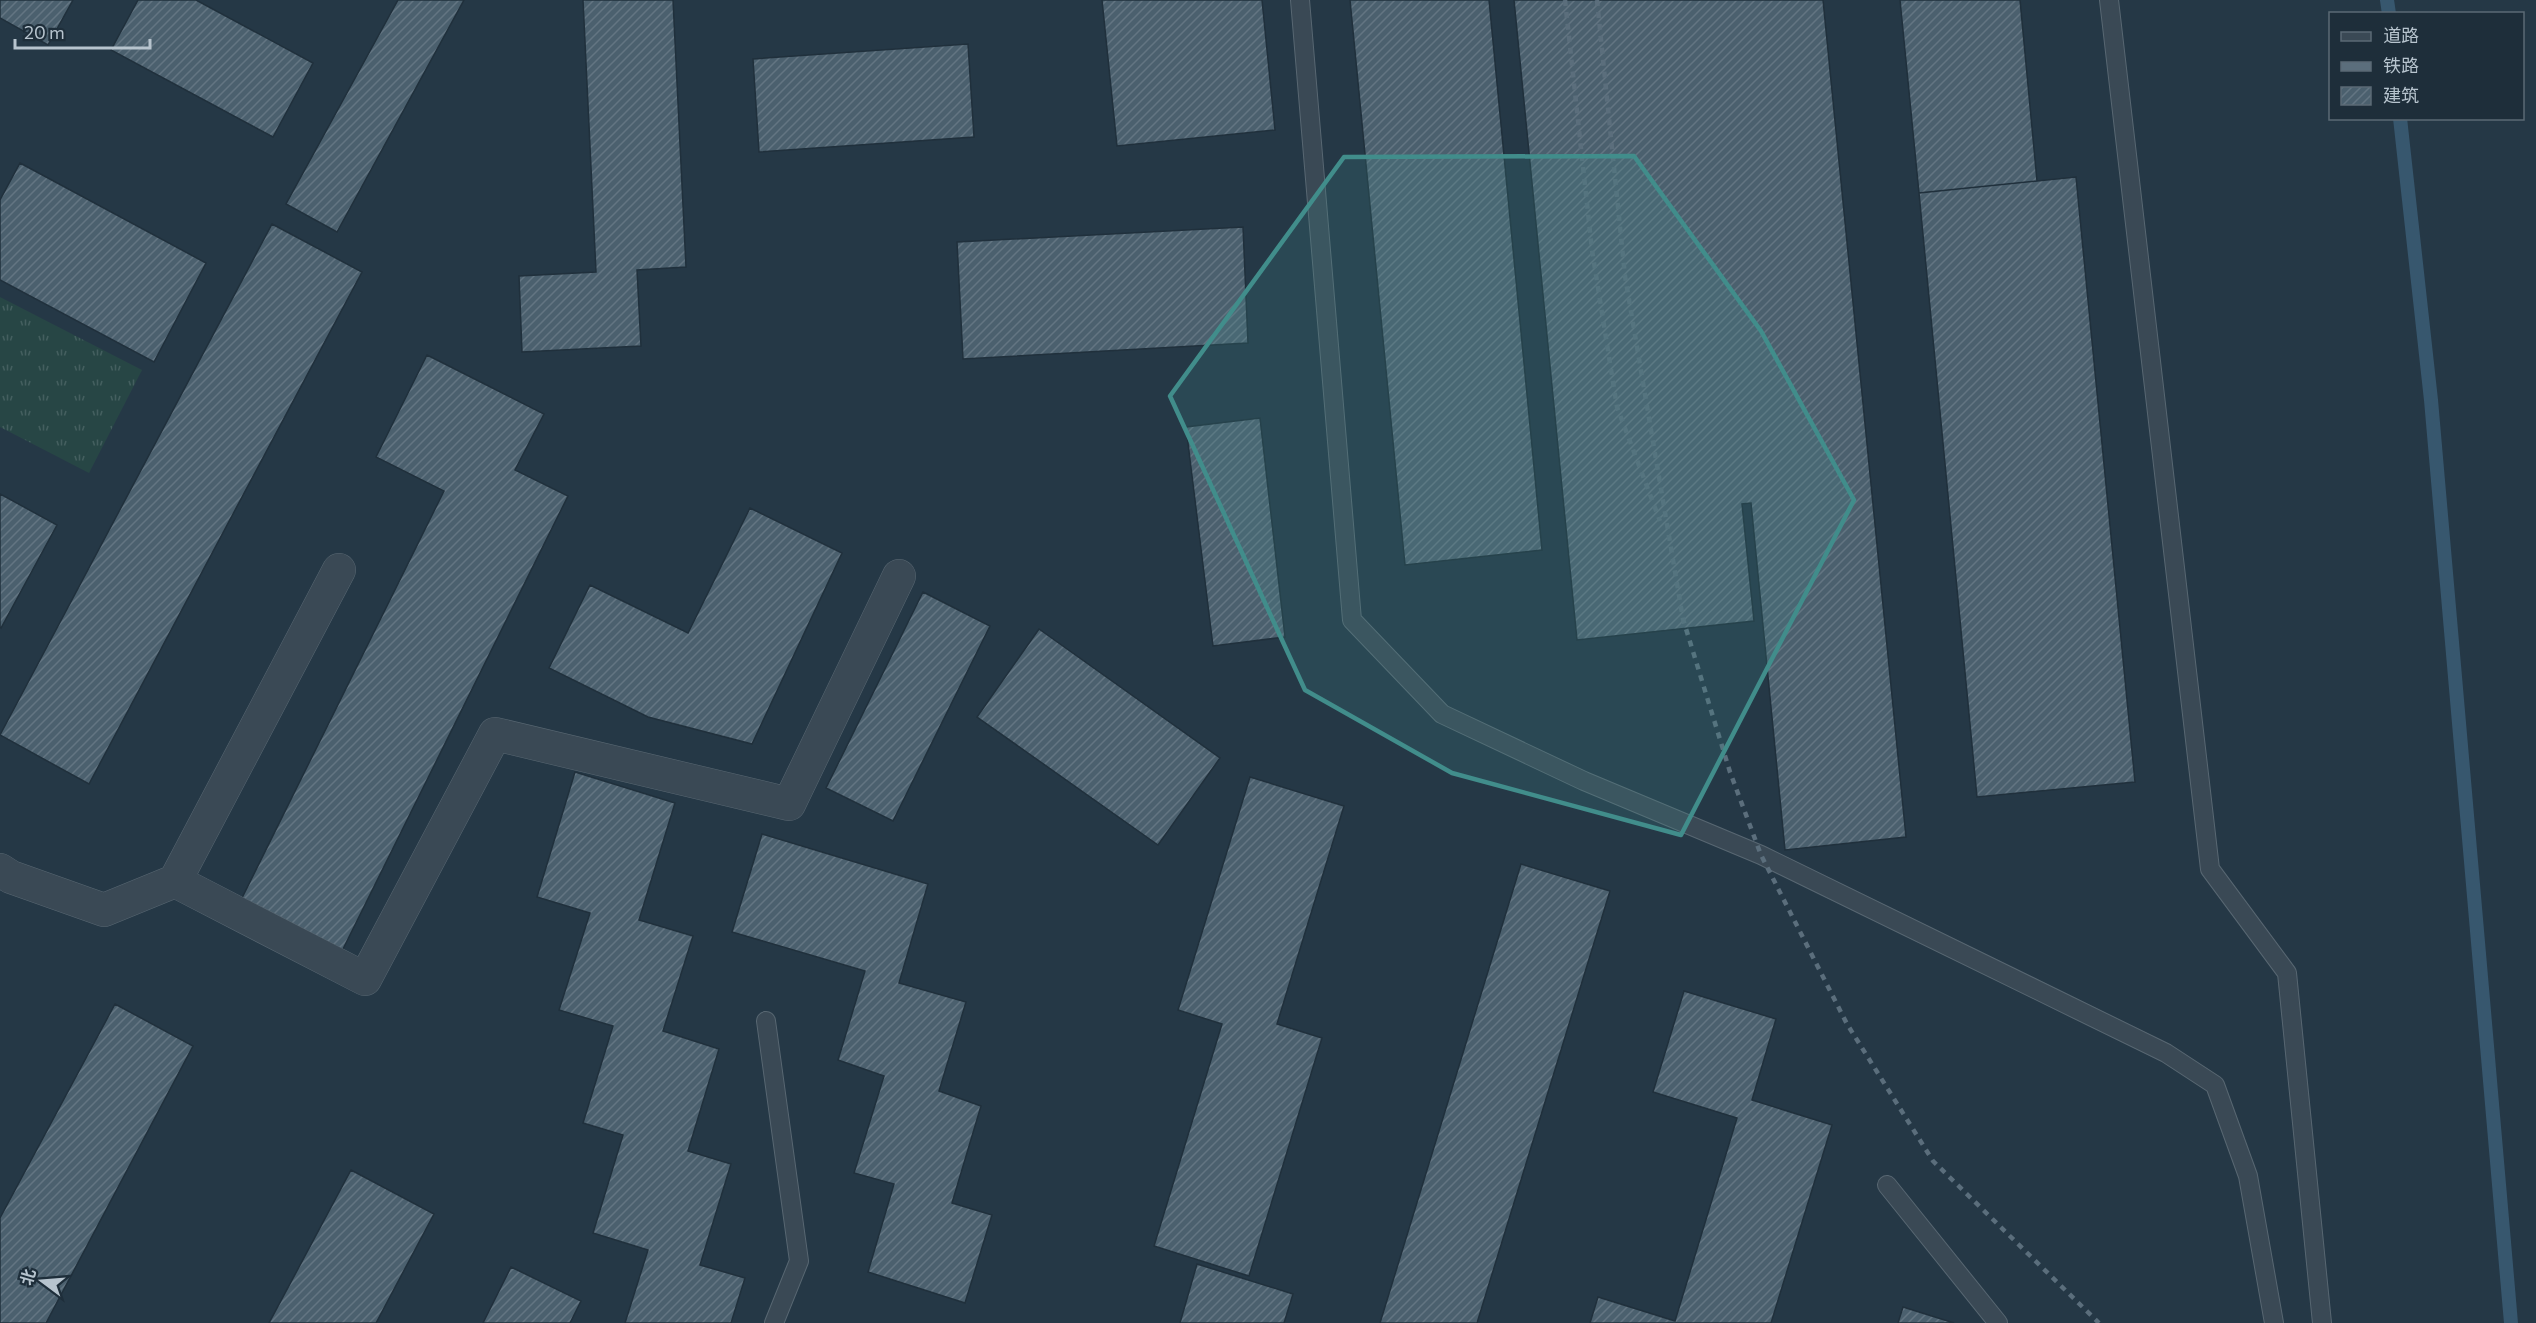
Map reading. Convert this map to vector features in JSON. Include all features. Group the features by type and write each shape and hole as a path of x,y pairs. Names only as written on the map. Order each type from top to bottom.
{"street":[{"path":"0,870 11,877 104,910 175,881 339,570"},
{"path":"175,881 365,979 495,734 789,804 899,576"}],"lane":[{"path":"1300,0 1352,620 1442,714 1584,781 1761,855 2166,1053 2215,1085 2248,1176 2274,1323"},
{"path":"2109,0 2210,869 2287,974 2322,1323"},
{"path":"766,1021 799,1261 774,1323"},
{"path":"1887,1185 1998,1323"}],"highlighted area":[{"path":"1634,156 1761,331 1854,500 1681,835 1452,773 1305,690 1170,396 1344,157"}],"green space":[{"path":"0,297 142,370 89,473 0,427"}],"building":[{"path":"0,0 73,0 48,45 0,18"},
{"path":"138,0 196,0 313,63 273,137 111,50"},
{"path":"398,0 464,0 337,232 286,204"},
{"path":"583,0 673,0 686,267 637,270 641,346 522,352 519,276 596,272"},
{"path":"1102,0 1262,0 1275,130 1117,146"},
{"path":"1350,0 1489,0 1542,550 1405,565"},
{"path":"1514,0 1823,0 1906,837 1785,850 1751,503 1742,504 1754,621 1577,640"},
{"path":"1900,0 2020,0 2037,181 1919,193"},
{"path":"968,44 974,137 759,152 753,59"},
{"path":"20,163 206,263 154,362 0,280 0,200"},
{"path":"2076,177 2135,782 1977,797 1919,193"},
{"path":"272,224 362,272 89,784 0,735"},
{"path":"1243,227 1248,343 963,359 957,242"},
{"path":"427,355 544,414 515,470 568,496 342,951 241,900 444,491 376,457"},
{"path":"1260,418 1285,637 1213,646 1186,427"},
{"path":"0,494 57,525 1,628 0,627"},
{"path":"750,508 842,553 752,744 648,717 549,668 590,585 688,633"},
{"path":"923,592 990,626 893,821 826,788"},
{"path":"1039,629 1220,758 1158,845 977,717"},
{"path":"575,772 675,803 639,920 693,936 663,1031 719,1049 688,1151 731,1164 700,1265 745,1278 731,1323 625,1323 648,1250 593,1233 623,1135 583,1123 613,1026 559,1010 590,913 537,897"},
{"path":"1250,777 1344,806 1277,1024 1322,1038 1249,1276 1154,1246 1222,1024 1178,1010"},
{"path":"762,834 928,884 899,983 966,1002 939,1091 981,1106 952,1203 992,1215 965,1303 868,1272 894,1184 854,1173 884,1076 838,1060 865,971 732,932"},
{"path":"1521,864 1610,891 1477,1323 1380,1323"},
{"path":"1684,991 1776,1019 1752,1100 1832,1125 1771,1323 1590,1323 1598,1297 1675,1321 1737,1118 1653,1092"},
{"path":"115,1004 193,1046 46,1323 0,1323 0,1218"},
{"path":"351,1170 434,1214 376,1323 269,1323"},
{"path":"1197,1264 1293,1294 1284,1323 1180,1323"},
{"path":"511,1267 581,1301 570,1323 483,1323"},
{"path":"1903,1307 1954,1323 1898,1323"}],"waterway":[{"path":"2387,0 2389,12"},
{"path":"2400,120 2431,400 2511,1323"}],"railway":[{"path":"1565,0 1592,250 1617,407 1660,521"},
{"path":"1597,0 1625,276 1683,619 1730,772 1761,855 1847,1024 1933,1161 2099,1323"}]}
